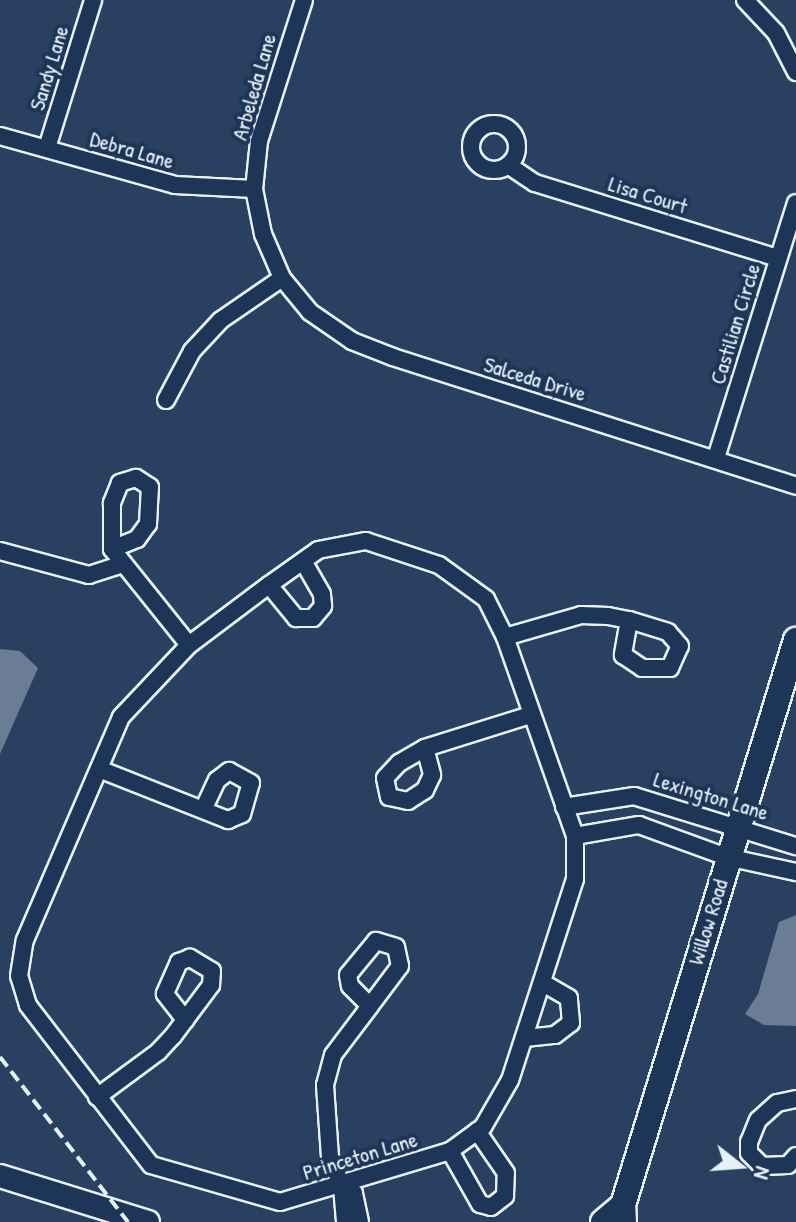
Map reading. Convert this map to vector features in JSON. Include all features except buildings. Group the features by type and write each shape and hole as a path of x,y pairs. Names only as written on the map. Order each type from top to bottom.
{"main road":[{"name":"Willow Road","path":"603,1222 624,1214 727,857 796,640"}],"street":[{"name":"Sandy Lane","path":"47,148 93,0"},
{"name":"Arbeleda Lane","path":"282,278 263,234 254,189 259,141 304,0"},
{"path":"745,0 776,33 796,72"},
{"name":"Debra Lane","path":"0,136 175,185 254,189"},
{"name":"Lisa Court","path":"508,165 535,183 778,258"},
{"name":"Castilian Circle","path":"716,458 796,203"},
{"path":"166,400 192,351 221,320 282,278"},
{"name":"Salceda Drive","path":"282,278 310,312 352,341 796,486"},
{"name":"Princeton Lane","path":"366,541 439,565 486,599 505,637 575,836 575,879 510,1080 477,1131 450,1151 342,1187 280,1202 151,1165 28,1005 19,976 25,940 121,717 189,645 303,561 318,550 366,541"},
{"path":"112,549 119,565 189,645"},
{"path":"0,551 89,575 119,565"},
{"path":"269,585 296,618 313,618 323,606 322,594 303,561"},
{"path":"505,637 581,615 629,620"},
{"path":"425,748 530,715"},
{"path":"99,769 204,808"},
{"name":"Lexington Lane","path":"564,807 634,796 737,825 796,846"},
{"path":"575,836 639,825 727,857 796,872"},
{"path":"525,1038 555,1035 571,1023 569,998 543,983"},
{"path":"345,1222 342,1187 330,1157 325,1085 333,1055 370,1006"},
{"path":"97,1097 158,1052 185,1020"},
{"path":"796,1099 777,1103 758,1120 749,1142 749,1153 762,1166 788,1165 796,1156"},
{"path":"450,1151 480,1204 491,1207 505,1196 506,1173 477,1131"},
{"path":"0,1176 148,1222"},
{"path":"342,1187 354,1193 360,1222"}],"water":[{"path":"0,649 20,651 38,668 0,754"},
{"path":"796,915 796,1026 764,1025 745,1014 758,994 779,922"}],"railway":[{"path":"0,1057 128,1222"}]}
